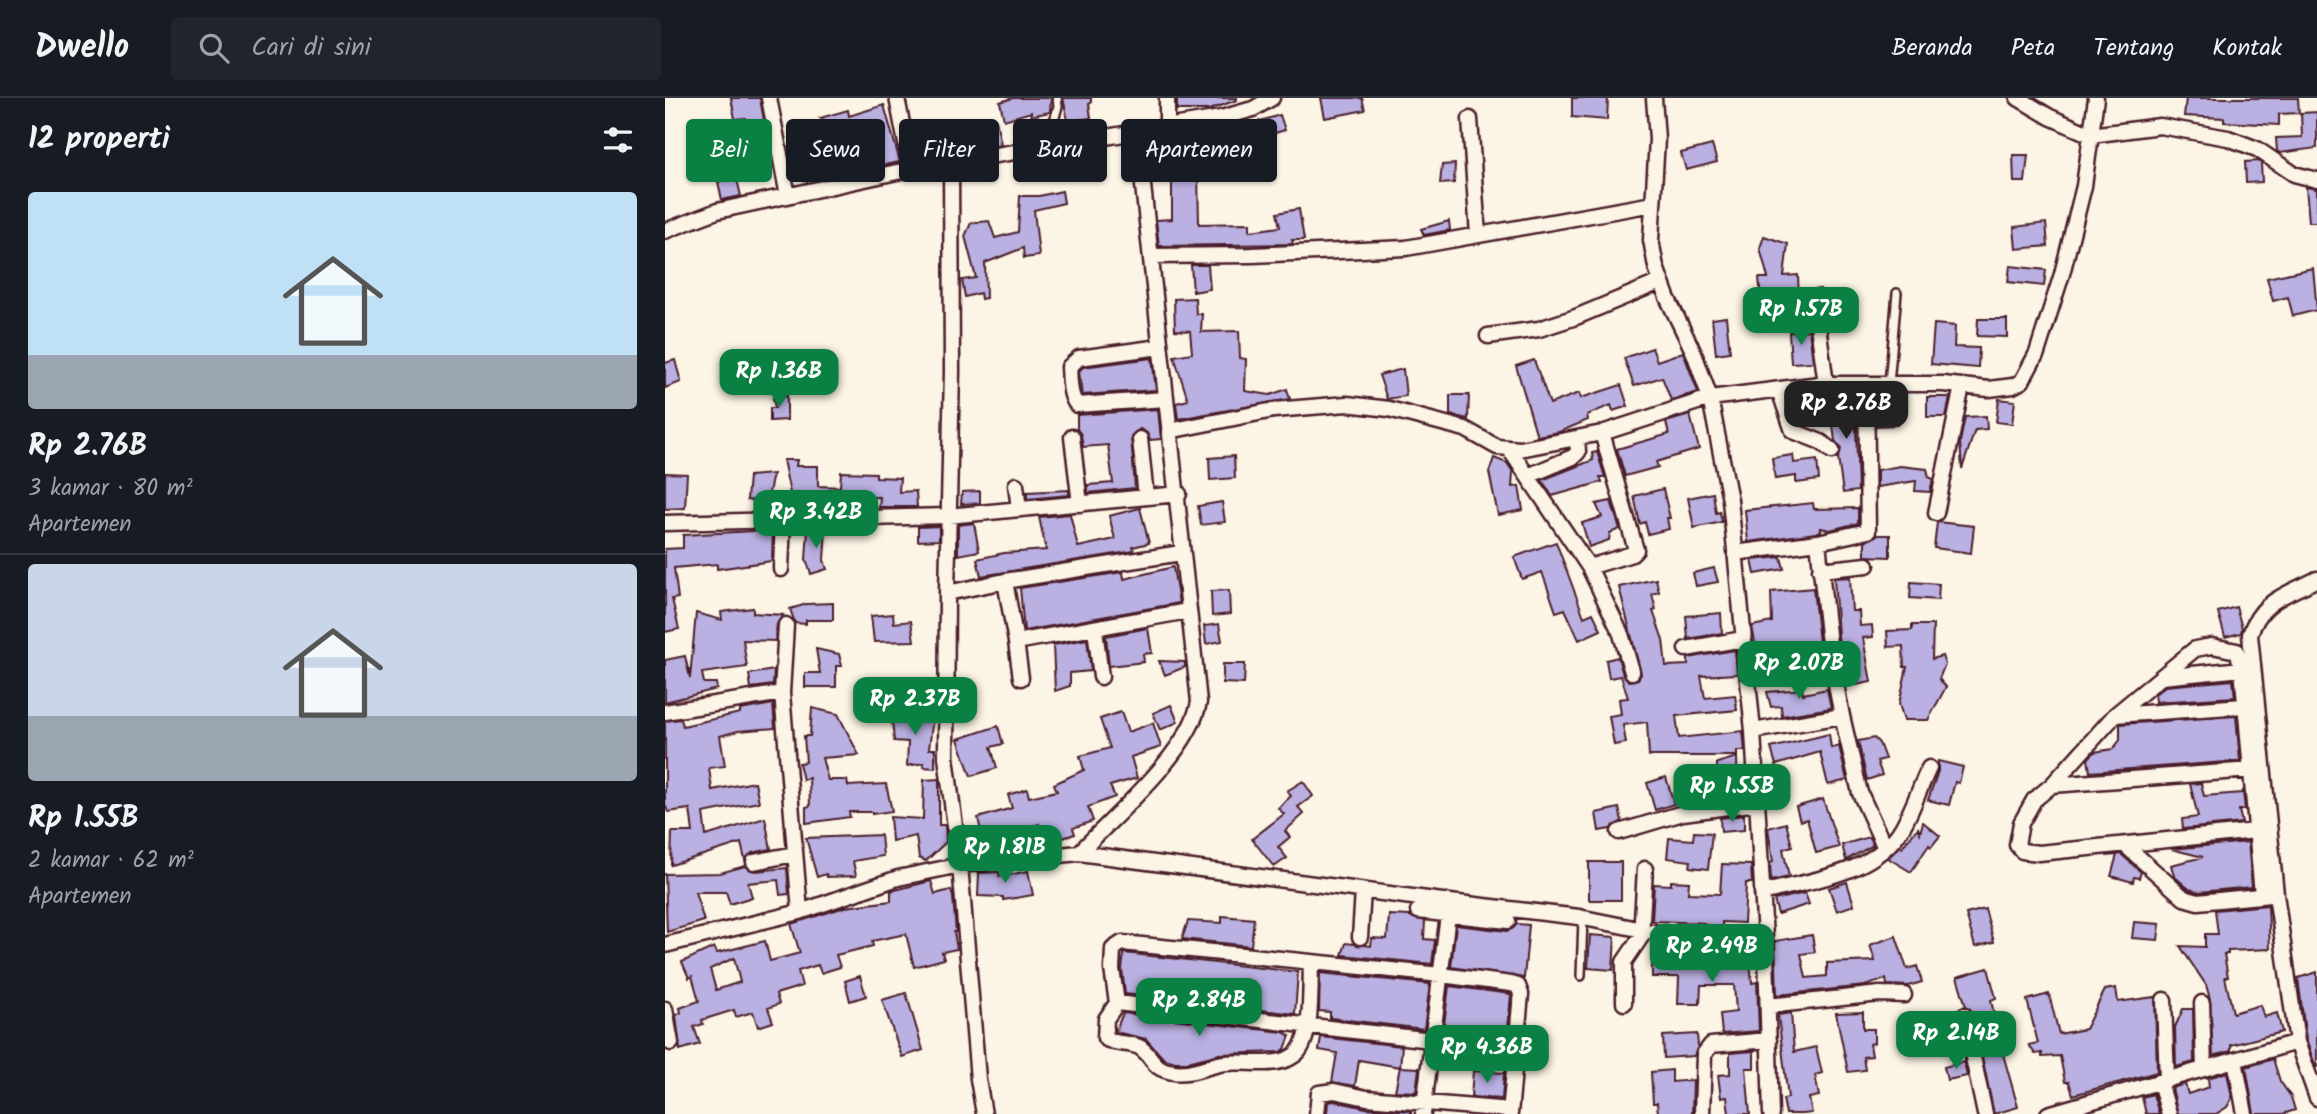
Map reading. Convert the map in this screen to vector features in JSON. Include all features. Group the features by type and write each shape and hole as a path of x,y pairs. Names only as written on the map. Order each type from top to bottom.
{"street":[{"path":"769,98 788,196"},
{"path":"897,98 901,119"},
{"path":"1167,98 1167,119"},
{"path":"1213,119 1253,109 1272,98"},
{"path":"1654,98 1657,139 1651,240 1660,282 1694,353 1710,398 1730,500 1753,731 1766,955 1771,1114"},
{"path":"2018,98 2050,117 2091,135 2161,125 2228,138 2257,149 2294,174 2317,180"},
{"path":"1169,431 1274,410 1309,405 1347,404 1389,409 1465,429 1497,447 1510,450 1602,433 1710,398 1826,384 1962,386 1989,389 2013,386 2022,382 2037,353 2062,275 2084,186 2096,98"},
{"path":"1470,119 1478,235"},
{"path":"665,231 717,211 899,172"},
{"path":"951,182 952,371 946,757 960,865 983,1111"},
{"path":"1079,853 1174,754 1196,719 1199,702 1181,553 1179,494 1169,431 1143,182"},
{"path":"1151,256 1365,251 1430,245 1511,227 1653,204"},
{"path":"1487,336 1539,328 1576,317 1660,282"},
{"path":"1816,311 1826,384"},
{"path":"1160,348 1079,358 1069,367 1070,385 1074,402 1077,404 1166,400"},
{"path":"1735,553 1818,542 1863,533 1870,526 1866,384"},
{"path":"1936,513 1962,386"},
{"path":"1779,390 1793,430 1821,442 1832,451"},
{"path":"1589,567 1632,554 1636,550 1602,433"},
{"path":"1072,437 1080,504"},
{"path":"1528,476 1573,457 1578,452 1577,438"},
{"path":"1140,439 1146,497"},
{"path":"1510,450 1589,567 1621,634 1632,672"},
{"path":"1016,485 1019,509"},
{"path":"665,523 948,516 1179,494"},
{"path":"781,569 783,522"},
{"path":"1818,542 1830,653 1842,716 1860,793 1885,848"},
{"path":"947,593 1181,553"},
{"path":"1820,570 1867,565"},
{"path":"2269,895 2250,635 2255,618 2263,608 2317,579"},
{"path":"1005,581 1021,678"},
{"path":"1016,642 1188,611"},
{"path":"786,625 782,694 800,912"},
{"path":"1095,629 1101,677"},
{"path":"1686,649 1743,639"},
{"path":"2256,831 2039,853 2022,851 2017,845 2021,823 2034,800 2052,785 2115,715 2195,649 2212,646 2235,648 2242,669 2256,831 2297,1042 2317,1098"},
{"path":"1746,666 1830,653"},
{"path":"2162,677 2242,669"},
{"path":"665,712 782,694"},
{"path":"2115,715 2244,706"},
{"path":"1753,731 1842,716"},
{"path":"1762,893 1861,865 1878,856 1901,828 1929,768"},
{"path":"2052,785 2251,770"},
{"path":"1619,832 1683,813 1756,803"},
{"path":"2125,845 2184,898 2198,902 2269,895"},
{"path":"665,946 800,912 898,878 960,865 1079,853 1583,917 1766,955"},
{"path":"754,862 795,854"},
{"path":"1624,1003 1624,962 1641,937 1645,869"},
{"path":"1360,937 1363,891"},
{"path":"1418,911 1508,921"},
{"path":"1424,1109 1448,915"},
{"path":"1311,963 1308,1025 1299,1051 1289,1058 1276,1062 1229,1062 1180,1073 1157,1068 1142,1049 1111,1042 1105,1038 1105,1018 1117,1003 1112,969 1113,949 1122,943 1441,975 1518,986 1521,994 1510,1112 1424,1109 1323,1091 1319,1093 1317,1114"},
{"path":"1768,1006 1880,994 1904,995"},
{"path":"2164,1000 2163,1081 2169,1114"},
{"path":"1117,1003 1516,1050"},
{"path":"2202,1003 2204,1069"},
{"path":"665,1009 671,1043"},
{"path":"1963,1015 1985,1114"},
{"path":"1702,1114 1707,1047 1769,1040"},
{"path":"2048,1114 2084,1109 2163,1081 2297,1042"},
{"path":"2235,1060 2245,1114"}],"lane":[{"path":"1054,119 1058,106 1057,98"},
{"path":"1889,384 1897,293"},
{"path":"1581,976 1583,917"}],"building":[{"path":"731,98 760,98 764,119 735,119"},
{"path":"1013,98 1051,98 1050,112 1031,116 1031,112 1004,120 1000,102"},
{"path":"1063,98 1091,98 1091,118 1068,119"},
{"path":"1177,98 1237,100 1209,110 1177,110"},
{"path":"1321,98 1362,98 1365,110 1325,118"},
{"path":"1572,98 1608,98 1607,120 1572,117"},
{"path":"2186,98 2298,98 2299,113 2279,114 2279,125 2224,122 2224,118 2184,116"},
{"path":"884,105 899,162 885,165 885,119 820,118 848,110 849,116"},
{"path":"2317,112 2317,148 2280,153 2277,151 2276,138 2302,137 2301,113"},
{"path":"1280,115 1285,130 1277,132 1277,119 1267,119"},
{"path":"1712,145 1717,162 1686,170 1681,153"},
{"path":"2013,155 2028,155 2025,182 2014,182"},
{"path":"2245,162 2261,163 2262,182 2246,183"},
{"path":"1455,164 1454,183 1440,184 1442,165"},
{"path":"718,182 738,182 741,196 722,200"},
{"path":"1172,182 1198,182 1199,224 1250,223 1250,231 1280,227 1277,213 1299,209 1304,240 1292,240 1293,244 1159,246 1156,220 1172,219"},
{"path":"2306,187 2317,189 2317,222 2309,222"},
{"path":"1062,191 1064,203 1034,210 1039,256 1024,258 1023,248 985,263 986,298 981,299 980,293 965,297 962,280 976,278 965,236 971,223 989,221 995,238 1018,232 1020,196 1039,196"},
{"path":"1449,221 1450,230 1424,235 1421,229"},
{"path":"2046,223 2048,246 2016,249 2014,227"},
{"path":"1764,236 1788,244 1784,276 1798,275 1799,301 1779,302 1780,308 1762,309 1759,278 1768,278 1760,248"},
{"path":"1191,265 1208,265 1210,289 1193,292"},
{"path":"2010,266 2046,270 2044,286 2008,282"},
{"path":"2313,268 2317,310 2293,316 2288,297 2273,301 2267,278"},
{"path":"1820,289 1823,305 1814,302 1804,309 1801,292"},
{"path":"1195,298 1196,314 1202,314 1201,332 1239,331 1240,358 1246,359 1245,391 1270,395 1287,389 1290,399 1178,419 1176,403 1188,400 1174,356 1192,353 1190,331 1175,330 1174,299"},
{"path":"1726,317 1730,352 1716,354 1712,319"},
{"path":"1978,319 2007,319 2007,337 1977,336"},
{"path":"1934,324 1955,326 1954,347 1979,348 1978,368 1931,364"},
{"path":"1809,330 1813,362 1791,363 1789,332"},
{"path":"1652,348 1657,361 1683,352 1698,392 1671,400 1662,377 1634,386 1624,358"},
{"path":"1152,358 1156,390 1082,395 1079,371 1083,367"},
{"path":"675,360 681,382 665,388 665,363"},
{"path":"1534,360 1550,404 1579,393 1581,398 1621,385 1628,406 1613,411 1611,405 1587,415 1588,420 1559,432 1537,436 1516,366"},
{"path":"1403,369 1406,396 1387,399 1379,375"},
{"path":"1450,395 1469,395 1468,419 1450,415"},
{"path":"787,396 787,420 770,421 770,408 775,408 773,398"},
{"path":"1855,397 1858,491 1843,493 1838,458 1841,448 1835,441 1830,400"},
{"path":"1927,397 1950,397 1946,417 1927,417"},
{"path":"1999,399 2015,401 2012,424 1996,422"},
{"path":"1896,404 1897,425 1876,426 1876,405"},
{"path":"1158,409 1161,439 1150,440 1147,433 1140,429 1131,436 1135,488 1088,493 1088,485 1113,483 1108,445 1083,447 1077,429 1077,415"},
{"path":"1690,415 1699,449 1656,462 1658,467 1625,476 1617,449 1669,434 1666,422"},
{"path":"1986,416 1987,429 1975,430 1962,469 1960,442 1965,417"},
{"path":"1597,452 1605,477 1600,477 1602,482 1552,496 1542,480 1593,460 1592,453"},
{"path":"1793,455 1794,463 1817,460 1819,480 1796,483 1796,476 1775,479 1772,458"},
{"path":"1234,456 1235,478 1210,480 1209,458"},
{"path":"1494,458 1507,463 1513,472 1512,487 1519,486 1523,510 1498,515 1489,472"},
{"path":"783,460 797,460 796,466 818,466 818,486 840,487 841,472 876,473 876,477 900,478 899,492 916,491 917,507 879,507 880,497 791,498"},
{"path":"1900,466 1927,469 1929,477 1933,479 1930,492 1915,491 1916,481 1877,487 1877,470"},
{"path":"665,473 687,474 685,508 665,509"},
{"path":"773,474 767,502 747,500 749,476"},
{"path":"1663,489 1670,518 1667,518 1669,529 1648,534 1645,522 1640,524 1634,496"},
{"path":"1069,490 1069,495 1027,499 1027,492"},
{"path":"980,491 980,503 961,504 962,492"},
{"path":"1713,493 1716,513 1720,512 1722,522 1694,528 1688,498"},
{"path":"1611,501 1620,529 1610,533 1609,540 1589,547 1582,523 1602,517 1596,504"},
{"path":"1222,502 1225,522 1201,525 1198,506"},
{"path":"1813,503 1814,509 1858,508 1858,523 1830,530 1821,528 1821,531 1816,533 1748,542 1745,510"},
{"path":"1140,508 1149,543 1133,547 1134,551 981,576 977,559 1004,553 1046,550 1039,517 1070,514 1078,547 1115,539 1109,516"},
{"path":"1937,522 1974,526 1971,553 1934,548"},
{"path":"974,523 979,551 958,555 958,525"},
{"path":"939,526 939,540 918,541 918,527"},
{"path":"808,529 826,529 824,560 827,569 811,574 806,559"},
{"path":"773,530 772,561 717,569 717,564 674,568 678,598 672,599 679,629 665,632 665,549 683,548 683,535"},
{"path":"1877,535 1890,535 1890,557 1865,556 1865,541"},
{"path":"1556,542 1584,617 1593,613 1601,630 1579,640 1565,609 1556,612 1542,572 1522,579 1514,557"},
{"path":"1781,557 1784,569 1755,574 1752,560"},
{"path":"1173,567 1179,603 1024,631 1020,588 1123,572 1124,579"},
{"path":"1714,568 1718,582 1696,586 1693,573"},
{"path":"1850,577 1852,611 1859,611 1860,626 1872,625 1873,637 1863,638 1871,682 1856,685 1855,677 1845,678 1839,650 1834,578"},
{"path":"1656,579 1659,592 1652,594 1656,610 1653,611 1663,640 1666,666 1688,665 1688,658 1735,650 1737,674 1701,676 1705,698 1735,695 1737,710 1676,716 1679,738 1743,731 1745,751 1737,751 1737,756 1649,756 1647,722 1623,725 1626,743 1614,745 1609,716 1621,714 1619,699 1628,698 1621,676 1609,678 1606,660 1618,657 1623,675 1629,681 1638,679 1641,674 1619,587"},
{"path":"1911,582 1939,584 1938,600 1910,598"},
{"path":"1813,588 1819,642 1757,654 1752,626 1772,622 1771,592"},
{"path":"1229,590 1230,614 1212,616 1211,591"},
{"path":"833,603 833,620 806,620 806,624 795,623 790,609 807,604"},
{"path":"2236,607 2241,633 2225,637 2218,612"},
{"path":"753,608 753,613 783,615 777,624 775,641 743,640 747,667 702,673 704,683 716,683 717,689 665,702 665,660 685,656 690,678 696,613 722,620 721,612"},
{"path":"1721,613 1722,633 1688,639 1686,616"},
{"path":"893,614 894,623 911,621 914,641 874,642 871,616"},
{"path":"1219,624 1222,641 1206,644 1204,626"},
{"path":"1912,625 1933,625 1932,659 1942,656 1945,664 1939,679 1946,687 1928,720 1904,720 1899,704 1907,667 1904,667 1903,646 1888,647 1887,631 1912,630"},
{"path":"1148,628 1152,653 1143,654 1144,662 1109,666 1106,636"},
{"path":"1087,639 1091,671 1070,673 1070,686 1055,691 1053,645"},
{"path":"816,649 839,654 842,666 836,666 836,687 805,687 805,673 820,673"},
{"path":"1159,661 1185,662 1185,667 1165,675"},
{"path":"1223,664 1245,664 1244,684 1223,683"},
{"path":"774,670 773,685 751,688 749,674"},
{"path":"2233,680 2235,697 2156,702 2155,694 2165,686"},
{"path":"1802,689 1803,694 1827,689 1831,708 1782,716 1781,706 1771,707 1767,692"},
{"path":"773,704 775,728 738,731 720,736 725,766 709,768 712,790 755,782 759,802 703,813 706,836 765,818 771,849 752,853 745,860 741,843 671,865 672,832 693,832 690,809 668,812 665,804 665,721 681,719 683,726"},
{"path":"1171,705 1178,722 1160,730 1153,713"},
{"path":"812,708 838,714 859,755 822,758 828,780 847,780 848,786 886,784 892,811 872,814 849,812 850,817 806,823 806,807 810,806 809,778 803,780 799,763 806,762 804,736 810,736"},
{"path":"891,710 933,717 929,749 935,749 935,768 924,767 924,763 907,766 908,742 894,741"},
{"path":"1121,712 1128,732 1153,723 1161,747 1131,757 1137,778 1110,786 1115,797 1088,807 1093,821 1073,828 1075,834 1056,840 1057,846 1042,845 1039,824 1016,831 1021,848 1004,851 1002,844 985,849 978,818 1012,808 1008,795 1027,789 1029,797 1057,791 1054,784 1084,770 1080,756 1110,748 1100,719"},
{"path":"2236,716 2240,761 2090,772 2088,759 2094,752 2113,749 2120,740 2120,724"},
{"path":"998,726 1003,744 991,747 997,768 971,776 958,739"},
{"path":"1829,734 1831,748 1839,746 1847,780 1828,785 1820,752 1776,765 1771,748"},
{"path":"1874,738 1879,743 1885,759 1877,761 1882,775 1867,780 1858,741"},
{"path":"1737,757 1738,796 1717,799 1717,763"},
{"path":"1938,761 1963,767 1959,783 1955,782 1949,805 1928,800 1938,771"},
{"path":"1666,777 1674,804 1655,810 1647,783"},
{"path":"939,779 939,825 945,825 946,842 926,861 919,858 916,836 892,841 890,817 923,819 924,780"},
{"path":"1303,781 1313,796 1298,807 1304,814 1285,831 1290,837 1278,847 1287,858 1274,867 1252,839 1284,814 1278,808 1291,796 1287,791"},
{"path":"2201,783 2204,796 2243,791 2245,810 2239,810 2242,823 2183,829 2182,819 2198,817 2190,784"},
{"path":"1823,799 1839,847 1816,853 1807,819 1800,821 1796,807"},
{"path":"1619,808 1622,821 1610,829 1599,831 1596,813"},
{"path":"1744,815 1744,830 1721,832 1720,818"},
{"path":"1923,822 1940,836 1931,847 1929,845 1911,872 1888,858 1902,847 1918,828 1920,833"},
{"path":"1786,823 1792,846 1783,849 1789,877 1771,881 1770,863 1773,862 1768,828"},
{"path":"1694,832 1712,833 1708,869 1690,867 1691,861 1667,858 1669,838 1693,840"},
{"path":"881,835 883,856 853,861 856,876 827,877 826,874 817,877 806,838"},
{"path":"1869,837 1873,845 1846,860 1842,845"},
{"path":"2248,842 2252,887 2199,892 2189,889 2174,876 2171,865 2203,857 2171,849"},
{"path":"2121,854 2141,872 2139,878 2134,877 2133,882 2111,876 2117,855 2106,856"},
{"path":"1589,862 1621,862 1621,900 1589,900"},
{"path":"1722,864 1751,865 1752,883 1746,883 1744,923 1722,922 1722,927 1704,923 1652,921 1654,884 1689,882 1688,893 1720,894"},
{"path":"745,866 755,871 787,868 789,894 780,895 778,880 748,883 752,897 730,904 726,892 695,892 704,921 667,932 665,874 720,873"},
{"path":"1028,871 1033,895 1003,900 1003,897 978,896 979,873 1000,872 999,877"},
{"path":"931,881 935,894 951,890 957,949 942,952 944,959 914,967 906,934 872,941 873,946 836,955 840,967 821,973 818,965 798,971 802,986 776,994 779,1004 768,1008 773,1022 758,1027 753,1012 736,1017 734,1010 702,1020 703,1024 694,1027 700,1044 680,1050 676,1015 681,1013 680,1008 699,1001 692,976 689,978 682,962 714,947 717,953 765,941 770,961 800,953 791,924 845,907 891,901 891,891","holes":["734,958 740,982 716,990 710,969"]},
{"path":"1847,882 1854,905 1837,911 1829,888"},
{"path":"1805,893 1809,904 1778,914 1774,900"},
{"path":"2268,905 2270,949 2228,951 2228,954 2224,954 2228,977 2225,977 2233,1013 2260,1005 2264,1017 2277,1013 2282,1032 2231,1045 2231,1051 2213,1056 2210,999 2206,985 2180,946 2205,947 2205,934 2218,934 2215,910"},
{"path":"1985,909 1994,942 1975,947 1966,914"},
{"path":"1389,915 1410,916 1425,921 1424,939 1435,940 1432,964 1342,955 1346,943 1371,946 1372,938 1387,939"},
{"path":"1222,916 1254,919 1251,946 1182,939 1188,921 1222,923"},
{"path":"2134,922 2160,924 2158,940 2132,938"},
{"path":"1517,924 1529,925 1524,978 1451,967 1456,925 1507,931"},
{"path":"1590,935 1615,937 1613,970 1588,968"},
{"path":"1812,935 1815,952 1801,954 1806,978 1827,976 1827,963 1875,961 1870,945 1896,936 1907,969 1917,966 1922,982 1908,986 1887,985 1886,979 1865,986 1777,995 1775,941"},
{"path":"1660,943 1679,947 1679,952 1733,958 1733,964 1750,962 1752,983 1757,982 1759,1031 1722,1034 1720,1014 1736,1012 1734,985 1701,985 1700,1004 1678,1004 1679,977 1652,977 1652,957 1664,958"},
{"path":"1124,953 1298,972 1295,1014 1125,994 1122,969"},
{"path":"1988,968 1996,998 1991,1000 1998,1033 2006,1032 2008,1053 2003,1054 2018,1107 1994,1114 1973,1013 1966,1006 1957,977"},
{"path":"2317,972 2316,1067 2306,1040 2298,978"},
{"path":"1320,973 1430,984 1424,1029 1330,1018 1330,1012 1319,1011"},
{"path":"860,976 866,996 850,1001 845,981"},
{"path":"1449,986 1511,994 1507,1039 1443,1032"},
{"path":"2116,988 2118,1002 2155,997 2157,1072 2073,1095 2069,1082 2065,1082 2060,1056 2042,1057 2042,1053 2035,1054 2029,1045 2038,1043 2027,1000 2049,994 2059,1034 2085,1029 2105,990"},
{"path":"906,993 923,1050 902,1057 882,1000"},
{"path":"2183,1009 2193,1009 2194,1062 2176,1067 2175,1027"},
{"path":"1863,1012 1863,1029 1874,1029 1874,1043 1870,1044 1872,1056 1863,1057 1865,1070 1848,1072 1836,1013"},
{"path":"1123,1013 1283,1032 1290,1036 1285,1049 1280,1052 1219,1054 1188,1062 1175,1062 1163,1058 1146,1039 1115,1032"},
{"path":"1791,1013 1794,1052 1816,1047 1822,1073 1815,1075 1819,1096 1809,1098 1812,1113 1786,1114 1783,1099 1788,1098 1778,1015"},
{"path":"1697,1034 1698,1046 1694,1056 1664,1058 1663,1036"},
{"path":"1321,1037 1402,1046 1400,1067 1359,1060 1355,1086 1332,1082 1337,1053 1319,1050"},
{"path":"1441,1051 1470,1054 1469,1069 1439,1067"},
{"path":"1754,1051 1754,1068 1746,1068 1750,1114 1729,1114 1727,1097 1721,1098 1718,1075 1730,1074 1730,1053"},
{"path":"2273,1059 2280,1081 2291,1097 2295,1110 2283,1114 2254,1114 2246,1067"},
{"path":"1964,1062 1967,1076 1947,1080 1944,1067"},
{"path":"1400,1067 1419,1068 1416,1092 1395,1091"},
{"path":"1672,1070 1672,1082 1693,1080 1692,1114 1658,1114 1657,1103 1653,1103 1651,1072"},
{"path":"1473,1071 1504,1073 1502,1099 1471,1097"},
{"path":"2227,1072 2232,1098 2227,1107 2216,1114 2178,1114 2172,1088 2185,1084 2188,1094 2209,1087 2208,1078"},
{"path":"2153,1094 2159,1114 2146,1114 2142,1097"},
{"path":"1328,1102 1366,1108 1411,1111 1411,1114 1327,1114"}]}
